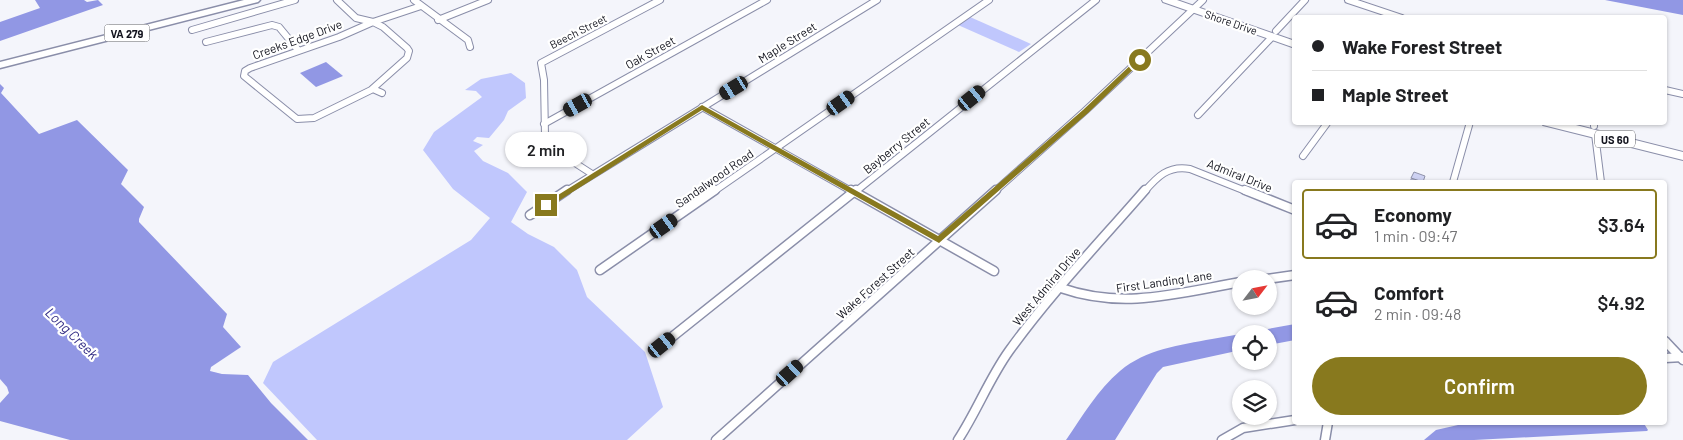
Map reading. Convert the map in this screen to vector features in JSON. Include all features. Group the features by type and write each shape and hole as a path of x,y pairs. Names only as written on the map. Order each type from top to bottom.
{"highway":[{"name":"Shore Drive","path":"1167,0 1198,4"},
{"name":"Shore Drive","path":"1186,0 1274,34 1292,43"},
{"name":"Shore Drive","path":"1274,34 1292,37"},
{"name":"US 60","path":"1570,125 1594,128 1683,148"},
{"name":"US 60","path":"1594,128 1683,156"}],"main road":[{"name":"VA 279","path":"0,65 19,56 222,0"},
{"name":"VA 279","path":"0,57 19,56 255,0"}],"street":[{"path":"192,30 295,0"},
{"path":"337,0 356,18 373,22 421,6"},
{"path":"414,0 438,20 468,40 470,47"},
{"path":"438,20 488,0"},
{"name":"Beech Street","path":"544,124 544,80 540,65 543,60 660,0"},
{"name":"Oak Street","path":"544,124 767,0"},
{"name":"Maple Street","path":"530,215 592,174 877,0"},
{"name":"Sandalwood Road","path":"600,270 989,0"},
{"name":"Bayberry Street","path":"662,345 1096,0"},
{"path":"1198,115 1305,0"},
{"path":"1348,0 1393,15"},
{"name":"Wake Forest Street","path":"716,440 939,240 1086,112 1198,4"},
{"name":"Creeks Edge Drive","path":"373,22 383,27 409,51 404,62 373,89 314,118 297,119 243,74 250,68 298,50 339,37 373,22"},
{"path":"206,42 272,25 279,27 298,50"},
{"path":"373,89 382,93"},
{"path":"1667,90 1683,94"},
{"path":"702,107 994,271"},
{"path":"544,124 545,136 552,147 592,174"},
{"path":"1303,156 1326,125"},
{"path":"1454,180 1469,125"},
{"path":"1594,128 1601,180"},
{"name":"Admiral Drive","path":"1176,168 1190,169 1292,209"},
{"name":"West Admiral Drive","path":"958,440 969,425 1004,358 1032,321 1157,177 1165,171 1176,168"},
{"path":"1278,277 1292,275"},
{"name":"First Landing Lane","path":"1061,288 1096,299 1138,299 1232,283"},
{"path":"1667,343 1682,358"},
{"path":"1667,358 1682,358"},
{"path":"1222,440 1243,428 1292,420"},
{"path":"1325,440 1328,425"}],"shaded area":[{"path":"970,17 1031,44 1019,52 958,25"},
{"path":"511,73 525,83 526,98 508,111 504,120 489,138 477,137 473,141 483,145 474,151 483,161 508,173 527,192 511,222 528,234 554,247 577,270 587,297 645,352 663,407 627,440 317,440 263,383 273,362 471,240 490,218 453,189 423,150 434,132 482,97 476,91 465,90 481,79"}],"water":[{"path":"35,0 84,0 87,2 98,0 103,5 0,41 0,22 40,8"},
{"path":"1605,0 1683,0 1683,15"},
{"path":"326,62 343,76 316,87 300,73"},
{"name":"Long Creek","path":"0,84 4,88 1,93 39,134 77,120 128,170 121,184 144,207 139,222 227,314 223,327 241,347 211,367 210,371 222,374 248,375 271,403 308,440 70,440 0,421 0,403 9,393 7,387 0,379"},
{"path":"1292,325 1292,341 1277,343 1277,327"},
{"path":"1232,336 1232,352 1163,367 1157,373 1115,440 1066,440 1112,378 1130,364 1164,349"},
{"path":"1458,425 1645,425 1648,430 1474,440 1424,440 1436,430"}],"building":[{"path":"1414,172 1425,176 1424,180 1411,178"}],"route":[{"path":"546,205 592,174 702,107 939,240 1086,112 1140,60"}]}
